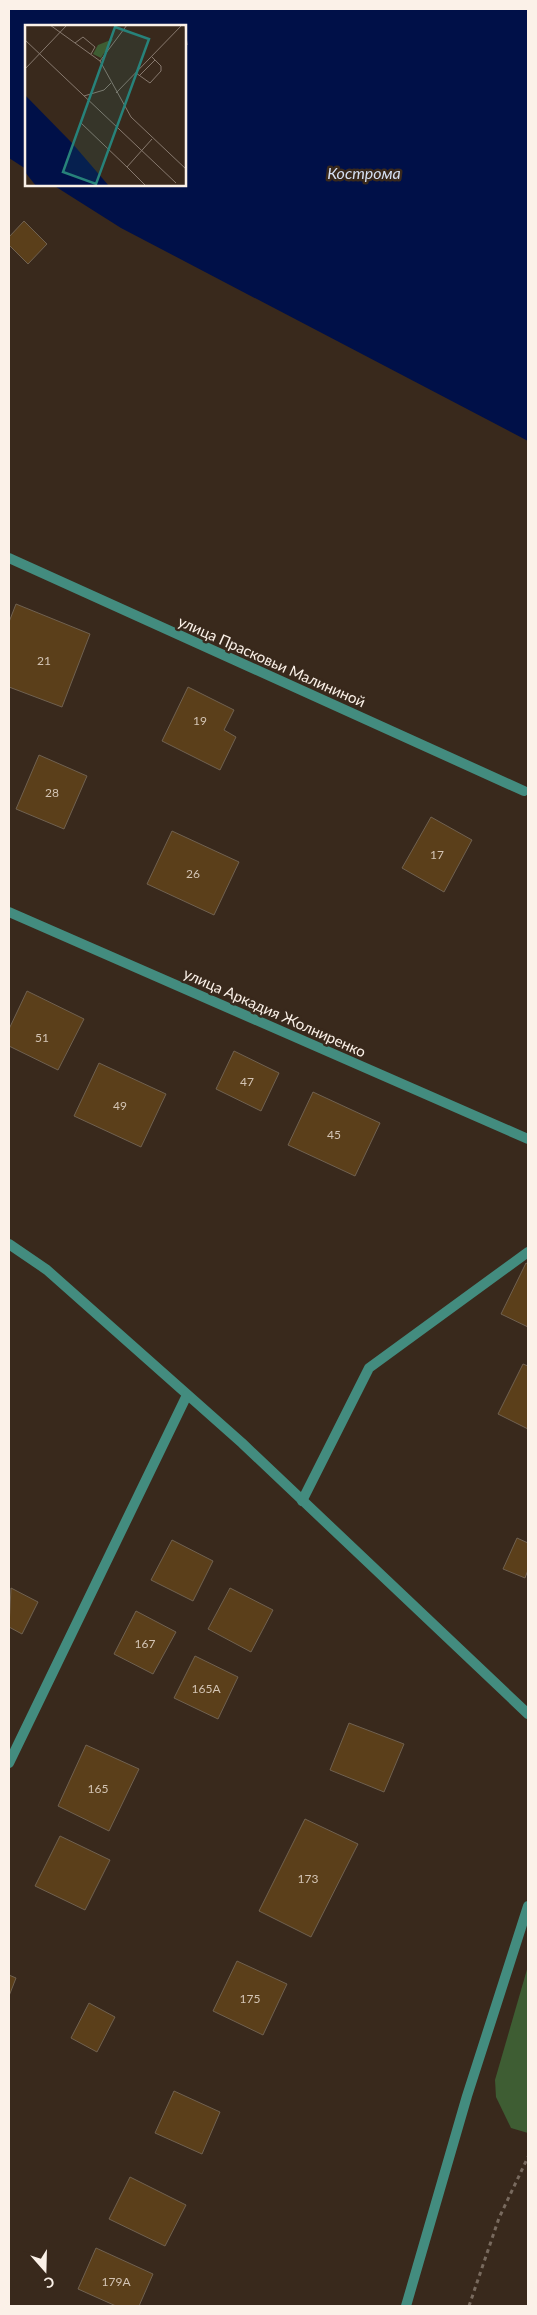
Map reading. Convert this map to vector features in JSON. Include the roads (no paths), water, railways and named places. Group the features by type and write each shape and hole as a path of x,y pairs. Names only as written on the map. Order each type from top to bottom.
{"street":[{"name":"улица Прасковьи Малининой","path":"9,558 524,791"},
{"name":"улица Аркадия Жолниренко","path":"9,912 528,1140"},
{"path":"9,1244 47,1270 187,1395 528,1714"},
{"path":"302,1501 369,1368 528,1252"},
{"path":"9,1763 187,1395"},
{"path":"406,2306 467,2096 528,1906"}],"water":[{"name":"Кострома","path":"9,9 528,9 528,441 121,228 55,186 186,186 186,25 25,25 25,168 9,158"}]}
